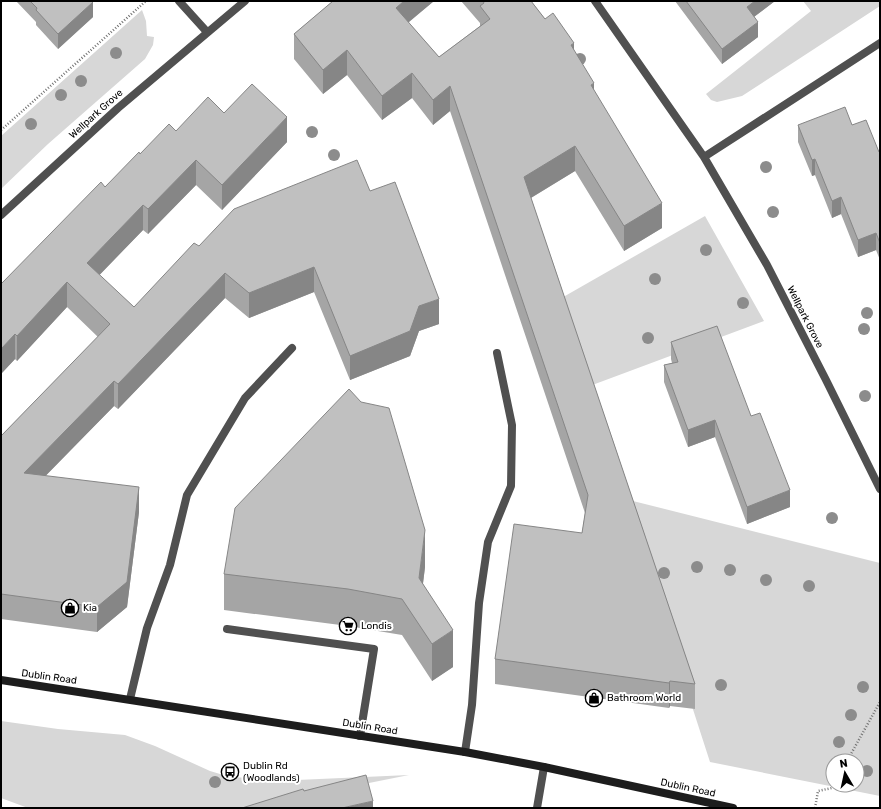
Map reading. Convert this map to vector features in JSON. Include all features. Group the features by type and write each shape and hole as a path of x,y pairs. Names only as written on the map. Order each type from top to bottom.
{"main road":[{"name":"Dublin Road","path":"1,680 465,752 544,767 733,808"}],"street":[{"path":"179,1 207,32"},
{"name":"Wellpark Grove","path":"1,215 118,108 245,1"},
{"name":"Wellpark Grove","path":"594,1 704,157 767,266 830,387 880,489"},
{"path":"704,157 880,43"},
{"path":"130,699 147,628 170,565 187,495 246,398 292,348"},
{"path":"465,752 472,705 479,603 488,542 511,486 512,425 497,353"},
{"path":"227,629 374,649 360,736"},
{"path":"537,808 544,767"}],"path":[{"path":"1,130 146,1"},
{"path":"851,753 880,702"},
{"path":"814,808 818,791 825,790"}],"shaded area":[{"path":"803,1 880,1 880,6 742,96 717,102 711,100 706,94 811,11"},
{"path":"142,10 146,21 147,36 154,37 153,45 145,59 48,144 1,189 1,136"},
{"path":"705,216 764,321 587,387 558,300"},
{"path":"625,499 880,563 880,796 865,793 865,753 825,753 825,785 710,762"},
{"path":"1,721 58,729 125,735 155,746 210,771 230,777 297,780 409,775 359,785 277,808 28,808 1,798"}],"building":[{"path":"30,1 93,2 58,34 36,10 37,8"},
{"path":"333,1 404,1 396,8 439,57 490,19 480,6 484,3 483,1 531,1 545,19 553,13 574,43 571,45 594,83 591,85 662,203 624,226 575,146 524,177 695,684 670,681 669,683 495,659 514,524 582,533 588,495 450,86 433,100 412,73 382,96 347,50 323,70 294,34"},
{"path":"686,1 755,1 747,7 758,22 722,49"},
{"path":"252,84 287,117 222,185 196,160 148,209 143,205 87,263 134,307 194,243 199,246 234,209 357,160 370,191 395,182 439,299 419,306 410,331 350,356 314,267 249,293 225,273 118,384 114,381 24,473 139,487 127,582 97,607 1,594 1,436 110,324 67,282 17,336 15,334 1,349 1,284 101,182 105,187 169,124 176,131 208,97 224,113"},
{"path":"845,107 852,125 866,120 880,152 880,243 876,233 858,240 841,197 832,201 815,159 812,160 798,125"},
{"path":"717,326 751,416 760,413 790,490 747,507 715,420 688,430 664,365 678,362 671,342"},
{"path":"349,389 361,402 389,408 425,530 419,578 453,630 432,644 402,599 348,589 224,574 235,508"},
{"path":"366,775 373,801 342,808 242,808 303,789 304,791"}],"place":[{"name":"Kia","path":"70,608"},
{"name":"Londis","path":"348,626"},
{"name":"Bathroom World","path":"594,698"},
{"name":"Dublin Rd (Woodlands)","path":"230,772"}]}
